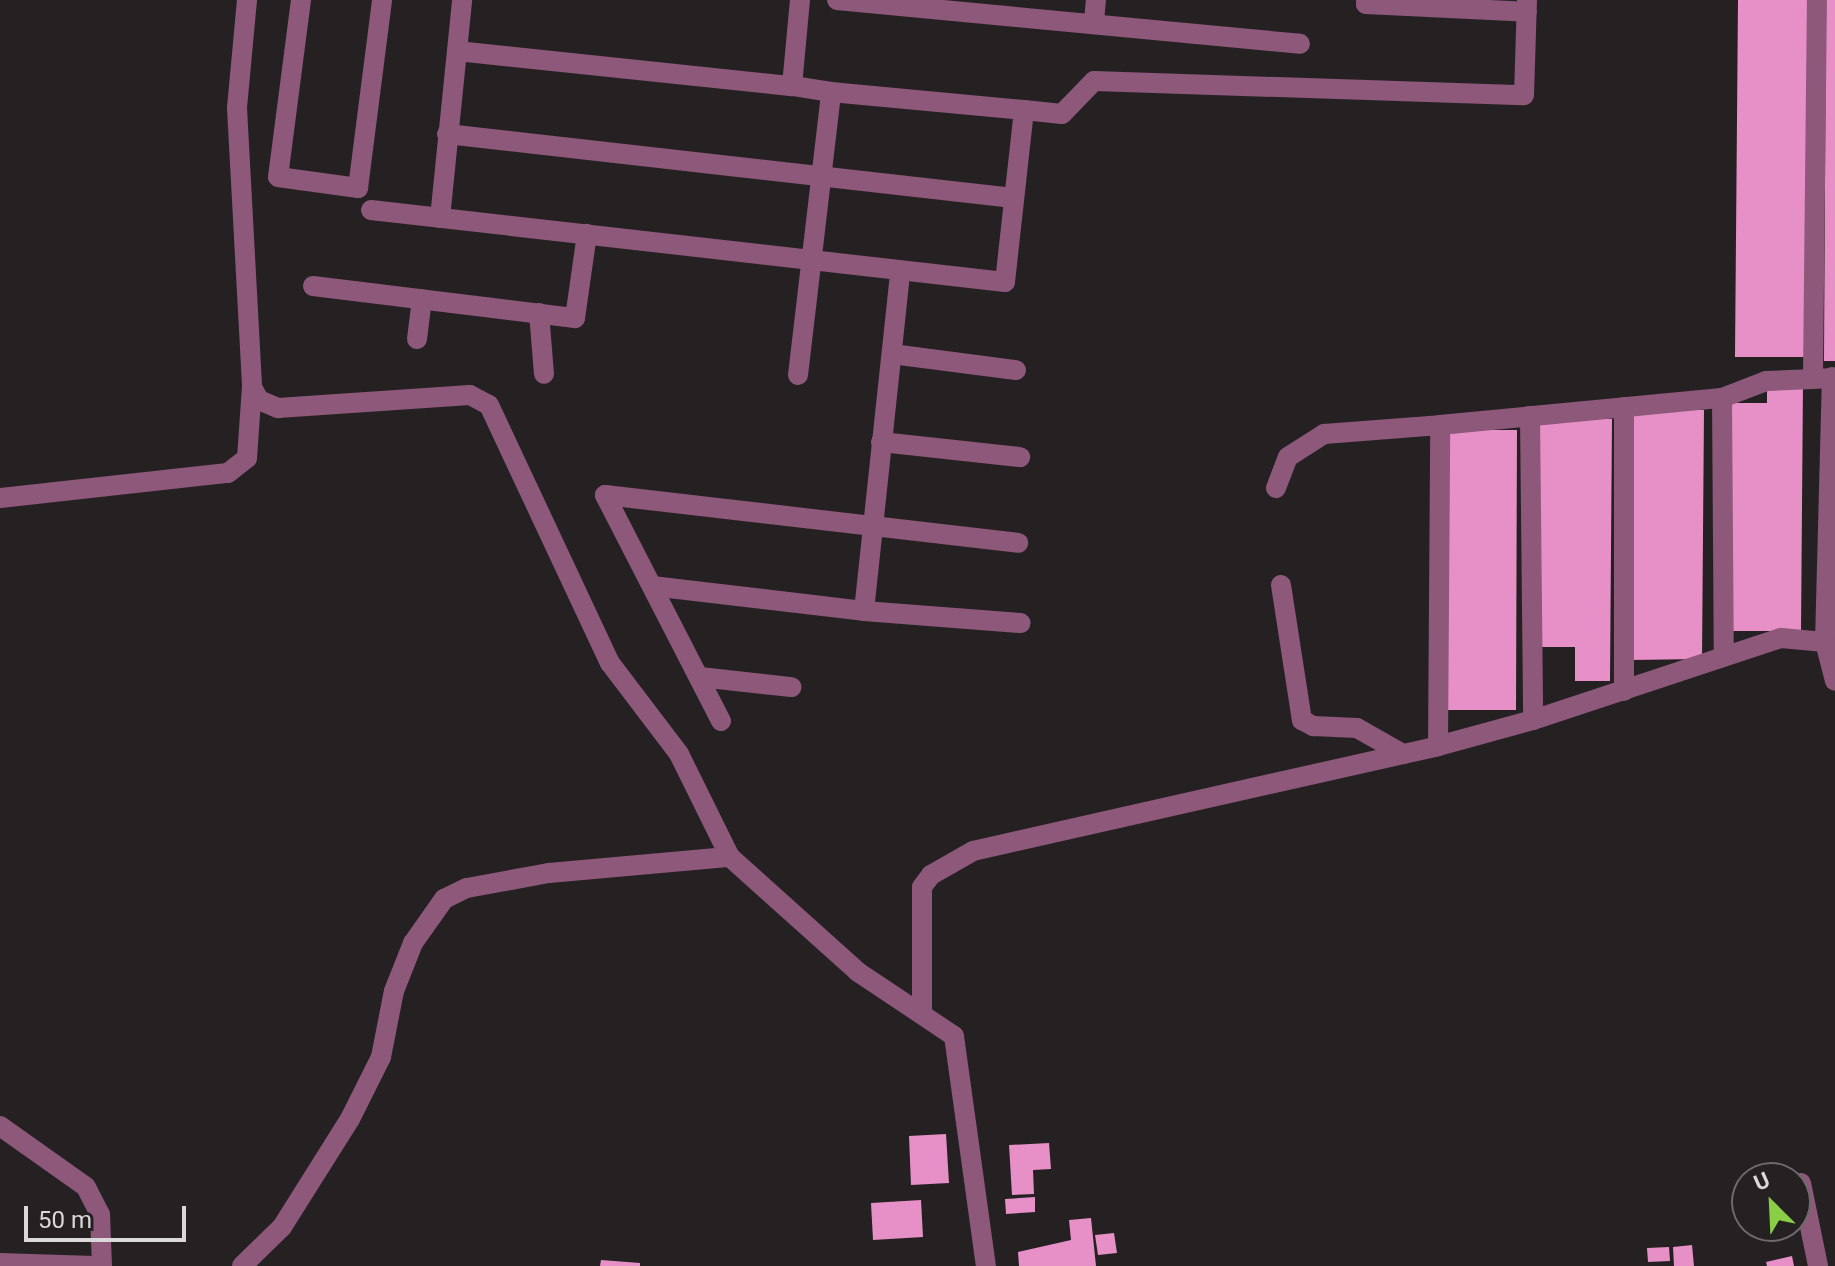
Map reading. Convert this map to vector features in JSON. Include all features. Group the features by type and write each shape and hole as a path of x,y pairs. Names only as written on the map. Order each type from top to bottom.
{"street":[{"path":"0,498 228,473 247,458 252,387 237,108 247,0"},
{"path":"301,0 278,177 358,188 382,0"},
{"path":"440,218 462,0"},
{"path":"792,86 800,0"},
{"path":"837,0 1094,22 1300,44"},
{"path":"1094,22 1096,0"},
{"path":"457,51 1062,114 1094,81 1524,95 1527,6 1366,4 1366,0"},
{"path":"1817,0 1827,377 1825,642 1835,681"},
{"path":"798,375 831,92"},
{"path":"371,210 1005,282 1024,110"},
{"path":"447,134 822,173 1013,198"},
{"path":"313,286 575,318 587,234"},
{"path":"864,611 900,272"},
{"path":"417,339 422,299"},
{"path":"539,313 544,374"},
{"path":"892,354 1016,370"},
{"path":"1276,488 1288,457 1324,434 1722,398 1766,381 1827,377"},
{"path":"252,387 259,400 278,408 470,395 489,405 610,663 679,754 730,857 858,972 946,1027 957,1045 986,1266"},
{"path":"1722,398 1724,654"},
{"path":"1624,407 1624,691"},
{"path":"1530,416 1533,720"},
{"path":"1438,746 1440,425"},
{"path":"881,442 1020,457"},
{"path":"721,721 605,495 1018,543"},
{"path":"1281,585 1302,720 1313,726 1357,728 1403,754"},
{"path":"652,586 864,611 1021,623"},
{"path":"922,1010 922,887 949,862 1051,831 1438,746 1533,720 1724,654 1781,638 1825,642"},
{"path":"700,677 791,687"},
{"path":"242,1266 282,1227 350,1119 381,1057 394,991 413,943 444,899 467,888 549,873 730,857"},
{"path":"0,1126 86,1187 100,1214 102,1266"},
{"path":"1811,1232 1818,1266"},
{"path":"0,1263 94,1266"}],"building":[{"path":"1738,0 1811,0 1808,357 1735,357"},
{"path":"1826,0 1835,0 1835,361 1824,361"},
{"path":"1767,382 1803,382 1801,631 1728,631 1730,403 1767,403"},
{"path":"1631,410 1704,410 1702,659 1630,660"},
{"path":"1539,418 1612,419 1610,681 1575,681 1575,647 1538,647"},
{"path":"1444,430 1517,430 1516,710 1443,710"},
{"path":"946,1134 949,1183 911,1185 909,1136"},
{"path":"1049,1143 1051,1169 1033,1170 1034,1194 1012,1195 1009,1145"},
{"path":"1035,1197 1035,1212 1006,1214 1005,1199"},
{"path":"921,1200 923,1237 873,1240 871,1203"},
{"path":"1091,1218 1096,1266 1019,1266 1018,1252 1071,1240 1069,1220"},
{"path":"1114,1233 1117,1253 1098,1255 1095,1235"},
{"path":"1692,1245 1694,1266 1674,1266 1673,1247"},
{"path":"1669,1247 1670,1261 1648,1262 1647,1248"},
{"path":"1792,1256 1794,1266 1767,1266 1766,1262"},
{"path":"601,1260 640,1263 640,1266 600,1266"}]}
